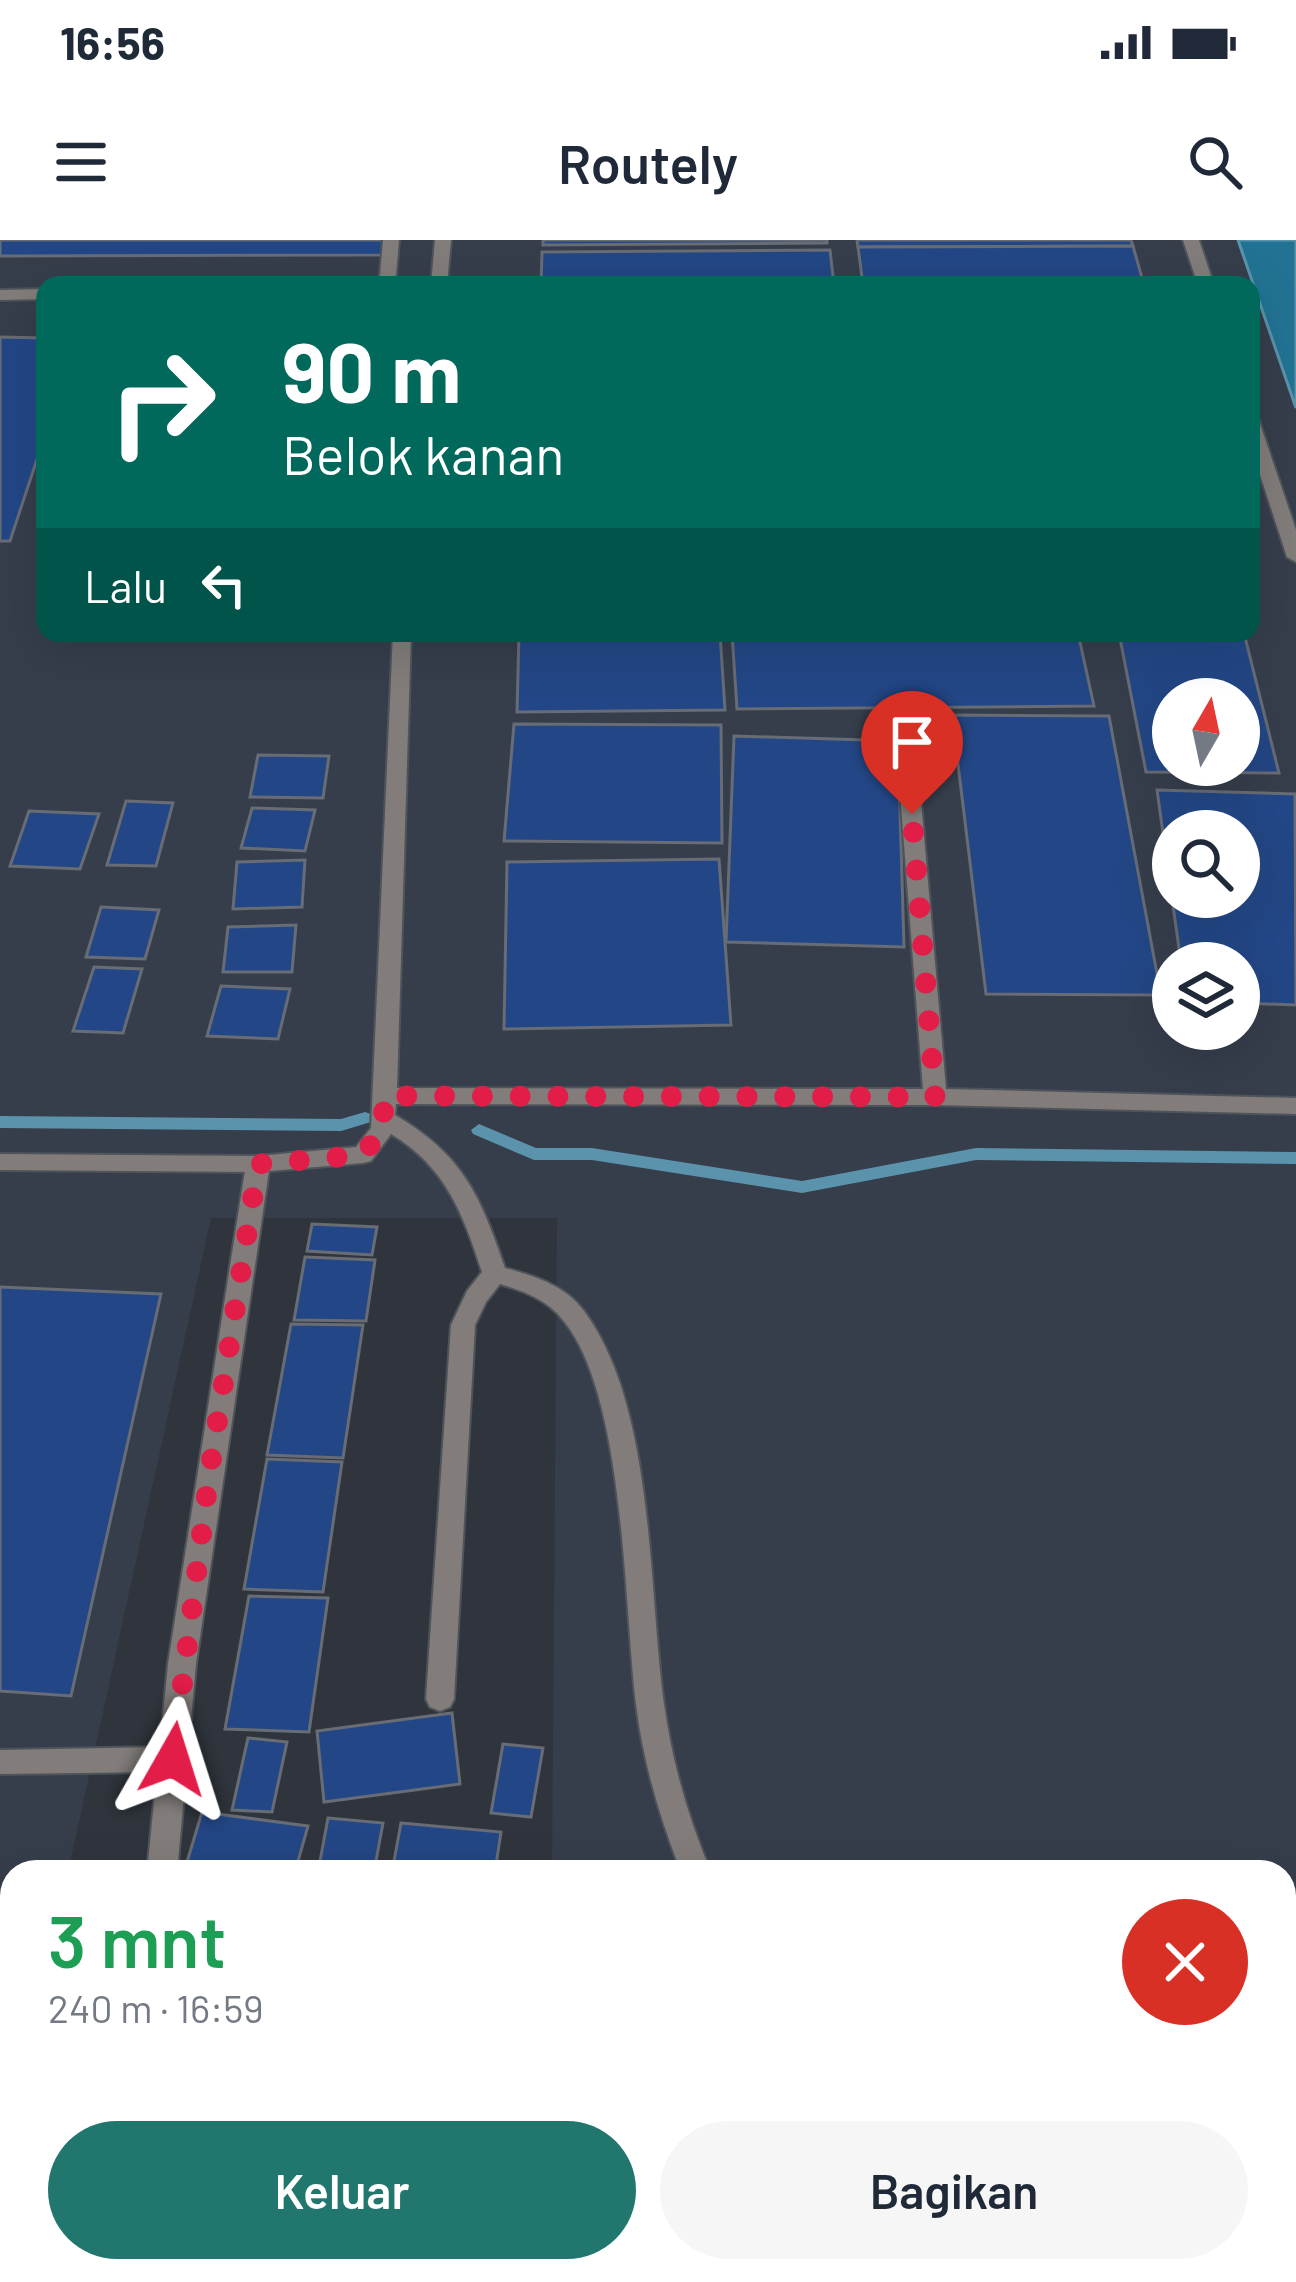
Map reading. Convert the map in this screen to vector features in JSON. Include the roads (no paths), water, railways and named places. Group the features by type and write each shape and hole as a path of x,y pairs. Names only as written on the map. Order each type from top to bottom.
{"street":[{"path":"387,276 391,240"},
{"path":"440,276 443,240"},
{"path":"1192,240 1203,276"},
{"path":"0,295 36,294"},
{"path":"1260,448 1296,557"},
{"path":"0,1162 258,1164 363,1155 382,1130 384,1107 402,642"},
{"path":"908,767 935,1097"},
{"path":"384,1107 935,1097 1296,1106"},
{"path":"384,1107 436,1149 453,1170 494,1274"},
{"path":"163,1860 209,1475 258,1164"},
{"path":"440,1699 464,1325 476,1297 494,1274"},
{"path":"494,1274 540,1286 575,1316 605,1371 642,1591 649,1702 666,1800 691,1860"},
{"path":"0,1762 173,1759"}],"water":[{"path":"1238,240 1296,240 1296,408 1260,304 1260,276 1250,276"}],"waterway":[{"path":"0,1122 341,1125 365,1118"},
{"path":"479,1130 534,1154 592,1154 802,1187 976,1154 1296,1158"}]}
